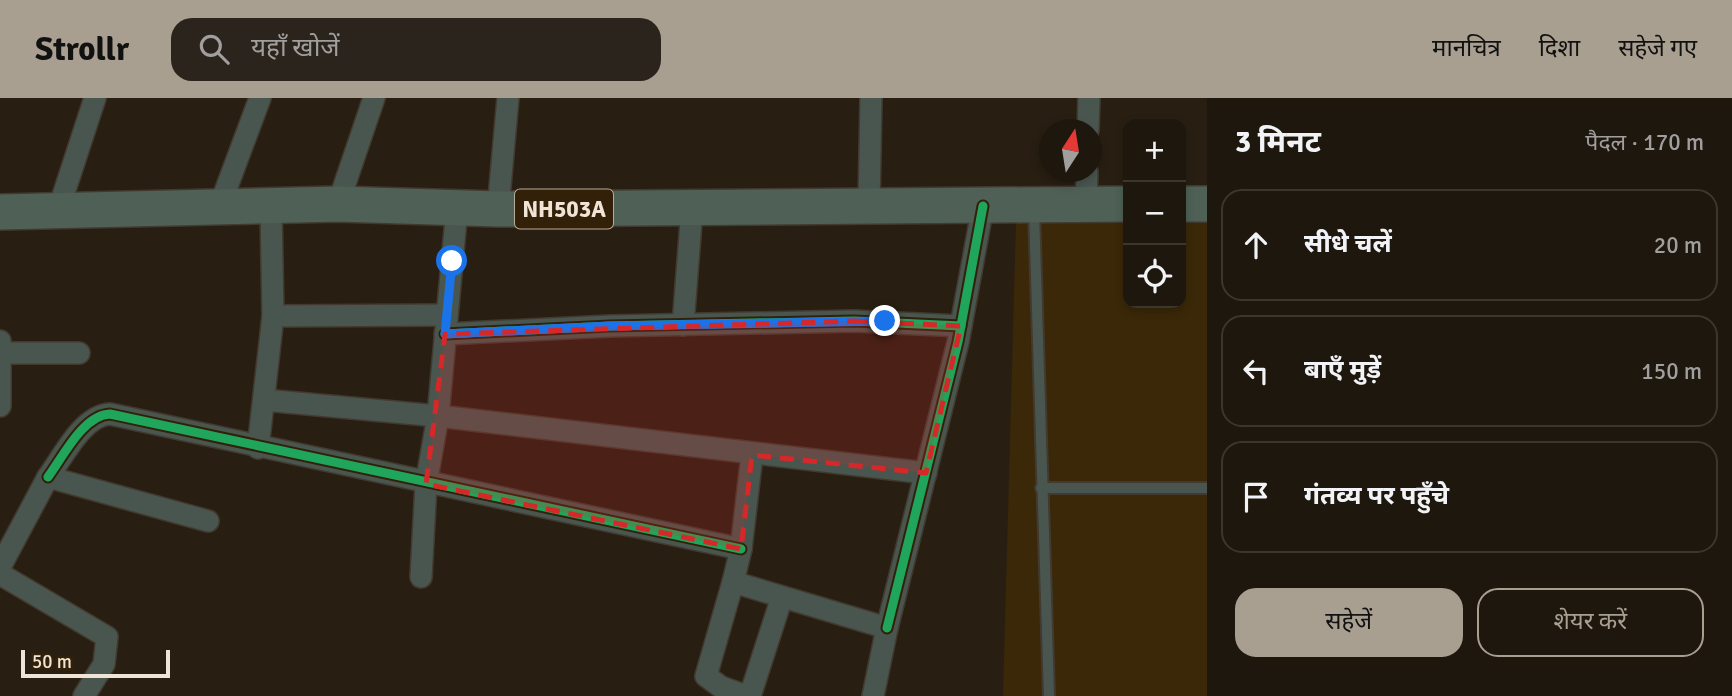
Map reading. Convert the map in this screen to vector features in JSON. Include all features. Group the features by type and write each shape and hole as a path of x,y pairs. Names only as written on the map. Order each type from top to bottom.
{"highway":[{"name":"NH503A","path":"0,212 338,204 498,209 1034,205 1087,188 1123,202"},
{"path":"1186,204 1207,204"}],"street":[{"path":"58,211 95,98"},
{"path":"219,208 260,98"},
{"path":"338,204 374,98"},
{"path":"498,209 508,98"},
{"path":"869,205 871,98"},
{"path":"1088,98 1088,119"},
{"path":"873,696 887,628 961,326 983,206"},
{"path":"258,448 273,316 271,207"},
{"path":"421,577 426,484 438,416 457,208"},
{"path":"683,324 692,209"},
{"path":"273,316 446,324 854,321 961,326"},
{"path":"0,406 1,349 79,353"},
{"path":"264,400 438,416 926,473"},
{"path":"0,567 48,477 90,421 101,415 126,417 258,448 741,549"},
{"path":"752,454 741,549 706,676 721,687 748,696 782,597"},
{"path":"48,477 208,521"},
{"path":"0,574 107,636 104,664 84,696"},
{"path":"733,582 887,628"}],"lane":[{"path":"1034,205 1049,696"},
{"path":"1041,488 1207,488"}],"highlighted area":[{"path":"854,321 961,326 926,473 752,455 741,549 426,484 445,334"}],"shaded area":[{"path":"1016,221 1123,221 1123,308 1186,308 1186,221 1207,221 1207,696 1003,696"}],"cycle path":[{"path":"887,628 958,342 983,206"},
{"path":"445,334 610,326 854,321 961,326"},
{"path":"48,477 82,429 100,416 110,414 741,549"}],"route":[{"path":"452,261 445,334 560,327 885,321"}]}
